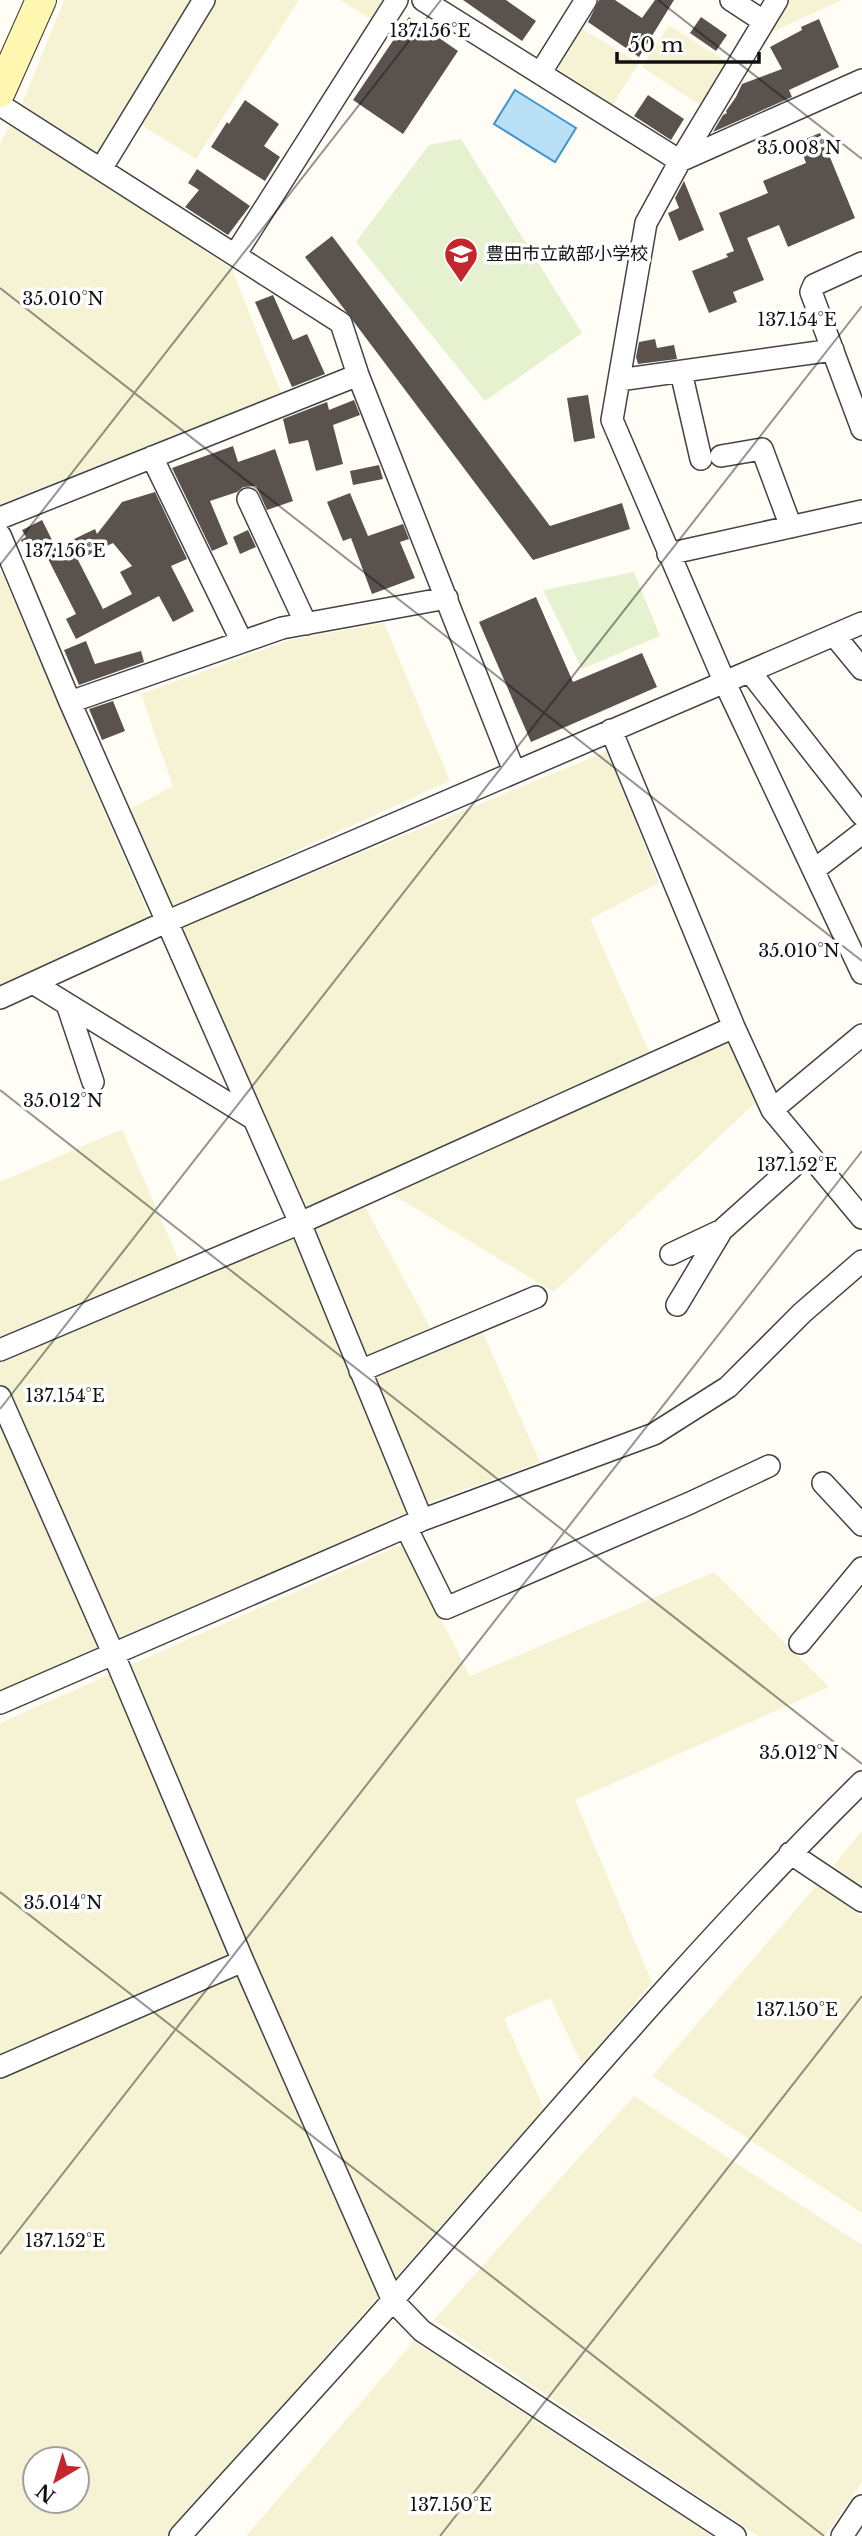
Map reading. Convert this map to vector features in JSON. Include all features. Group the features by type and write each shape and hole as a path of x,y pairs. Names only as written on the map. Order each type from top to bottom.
{"street":[{"path":"0,92 41,0"},
{"path":"101,169 204,0"},
{"path":"235,255 397,0"},
{"path":"423,0 680,161"},
{"path":"541,72 586,0"},
{"path":"731,0 763,21"},
{"path":"776,0 646,223 612,420 725,683 862,973"},
{"path":"680,161 862,80"},
{"path":"0,101 5,108 341,323 358,375 514,771"},
{"path":"862,263 814,285 811,292 862,429"},
{"path":"619,380 833,350"},
{"path":"681,372 711,457 762,449 791,527"},
{"path":"0,518 358,375"},
{"path":"152,457 242,642"},
{"path":"248,499 306,624"},
{"path":"668,554 862,511"},
{"path":"0,535 70,702 300,1223 360,1371 446,1608 769,1466"},
{"path":"70,702 282,628 447,598"},
{"path":"0,998 166,922 862,623"},
{"path":"834,635 862,668"},
{"path":"750,672 862,816"},
{"path":"611,730 733,1027 772,1110 862,1218"},
{"path":"814,870 862,833"},
{"path":"33,983 254,1119"},
{"path":"67,1004 93,1082"},
{"path":"0,1350 300,1223 733,1027"},
{"path":"772,1110 862,1035"},
{"path":"671,1254 722,1230 808,1153"},
{"path":"677,1305 722,1230"},
{"path":"0,1703 414,1524 654,1434 728,1387 802,1313 862,1261"},
{"path":"360,1371 536,1297"},
{"path":"0,1397 393,2301 422,2331 735,2536"},
{"path":"823,1483 862,1525"},
{"path":"800,1643 862,1568"},
{"path":"180,2536 393,2301 605,2055 789,1853 862,1782"},
{"path":"789,1853 862,1901"},
{"path":"0,2067 243,1961"},
{"path":"842,2536 862,2506"}],"shaded area":[{"path":"64,0 195,0 100,155 22,104"},
{"path":"212,0 299,0 196,159 138,123"},
{"path":"340,0 383,0 371,19"},
{"path":"786,0 842,0 765,35"},
{"path":"669,25 730,64 703,107 642,67"},
{"path":"579,27 639,63 612,106 553,69"},
{"path":"11,122 232,269 281,393 0,504 0,144"},
{"path":"0,569 150,918 0,985"},
{"path":"384,623 450,781 172,907 130,809 173,786 141,694 290,640"},
{"path":"608,751 659,883 590,919 650,1054 306,1208 180,928"},
{"path":"728,1042 755,1103 554,1292 390,1193"},
{"path":"122,1129 180,1263 0,1340 0,1182"},
{"path":"365,1207 439,1344 480,1326 540,1462 430,1502 0,1695 0,1363"},
{"path":"403,1544 470,1676 714,1572 829,1687 575,1800 652,1982 583,2066 550,1998 504,2018 544,2109 167,2536 0,2536 0,1723"},
{"path":"862,1831 862,1886 833,1866"},
{"path":"818,1884 862,1917 862,2213 652,2076"},
{"path":"634,2096 862,2245 862,2482 825,2536 758,2536 434,2320"},
{"path":"414,2341 712,2536 246,2536"}],"green space":[{"path":"461,139 582,333 485,401 356,242 429,145"},
{"path":"634,572 660,636 582,669 543,590"}],"water":[{"path":"515,90 576,128 555,162 494,124"}],"building":[{"path":"463,0 506,0 536,21 522,41"},
{"path":"599,0 615,0 642,18 655,0 674,0 639,57 588,22"},
{"path":"409,17 458,51 403,134 353,100"},
{"path":"701,17 727,35 716,51 690,33"},
{"path":"819,19 839,67 789,90 792,97 713,132 727,113 742,84 782,69 770,47"},
{"path":"648,95 684,119 671,140 634,116"},
{"path":"245,100 279,124 264,146 280,157 265,181 211,147"},
{"path":"820,133 855,218 788,247 779,225 747,238 764,280 733,292 737,302 709,313 692,271 728,257 726,254 734,251 719,213 768,193 763,181 806,163 798,142"},
{"path":"197,169 250,206 228,235 185,207 199,190 188,183"},
{"path":"684,181 704,230 679,241 668,213 679,208 675,198"},
{"path":"332,236 550,526 622,503 630,529 533,560 305,257"},
{"path":"273,295 293,340 307,334 325,374 292,387 255,302"},
{"path":"655,339 657,348 674,345 677,359 638,364 636,357 639,342"},
{"path":"588,395 595,438 574,442 567,398"},
{"path":"354,400 360,415 333,425 343,464 316,471 308,440 289,444 283,419 327,402 329,410"},
{"path":"233,446 238,462 275,449 293,501 267,510 256,486 243,487 237,492 210,501 228,544 212,551 172,468"},
{"path":"379,465 383,479 353,485 350,471"},
{"path":"155,492 187,559 171,566 194,611 173,622 159,596 76,639 66,619 76,614 45,553 95,529 97,534 122,502","holes":["113,543 132,566 120,572 132,594 103,609 78,560"]},
{"path":"350,493 368,536 403,524 409,539 400,542 415,578 372,594 351,538 343,541 327,502"},
{"path":"42,520 55,546 30,558 21,540 26,537 22,530"},
{"path":"248,530 256,547 240,554 233,537"},
{"path":"536,597 573,682 642,653 657,687 531,742 479,622"},
{"path":"86,641 95,664 141,651 144,662 79,685 64,650"},
{"path":"113,701 125,731 102,740 89,709"}],"place":[{"name":"豊田市立畝部小学校","path":"461,284"}]}
